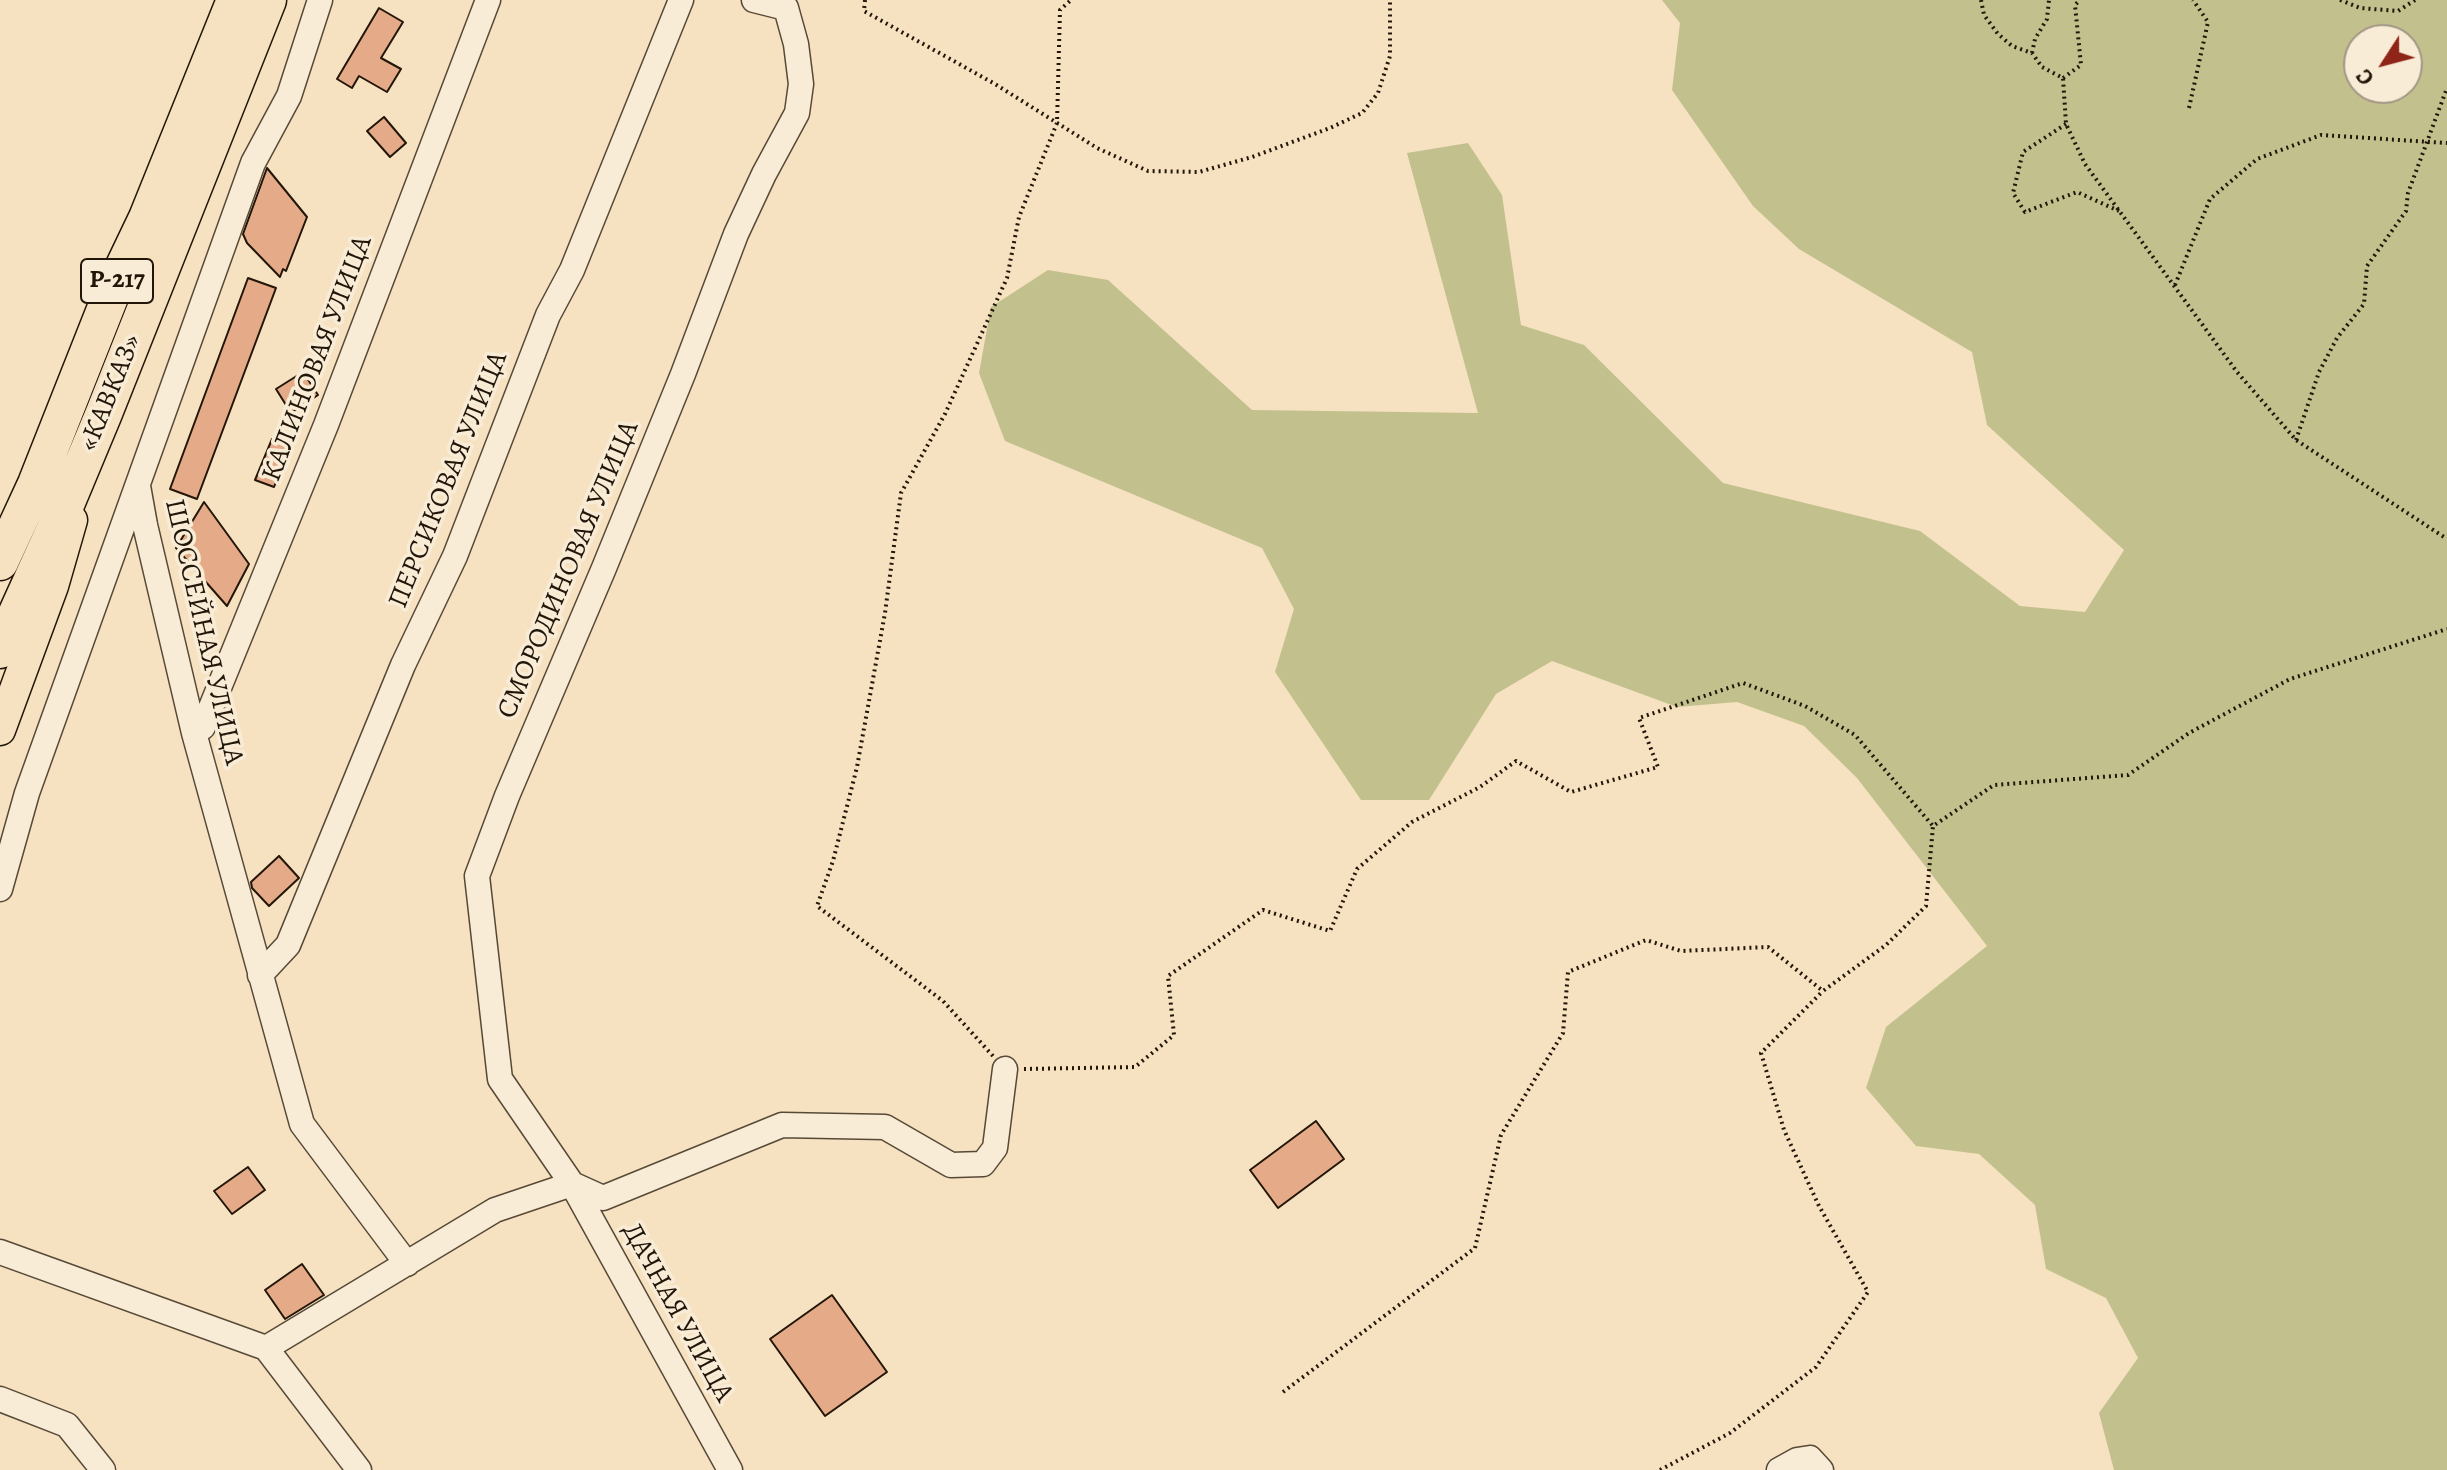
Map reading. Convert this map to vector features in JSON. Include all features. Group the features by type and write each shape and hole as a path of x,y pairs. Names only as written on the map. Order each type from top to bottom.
{"highway":[{"name":"«КАВКАЗ»","path":"0,562 36,484 114,287 147,218 235,0"},
{"name":"«КАВКАЗ»","path":"0,650 104,413 268,0"}],"main road":[{"name":"Р-217","path":"0,730 53,586 104,413"}],"street":[{"name":"ШОССЕЙНАЯ УЛИЦА","path":"320,0 289,96 253,163 138,485 194,733 302,1124 407,1264"},
{"name":"КАЛИНОВАЯ УЛИЦА","path":"194,733 203,727 320,439 488,0"},
{"name":"ПЕРСИКОВАЯ УЛИЦА","path":"260,975 288,945 403,665 455,556 548,315 572,270 681,0"},
{"name":"СМОРОДИНОВАЯ УЛИЦА","path":"572,1184 500,1079 477,876 507,796 683,374 736,234 797,113 801,84 796,44 786,8 754,0"},
{"path":"0,889 27,793 138,485"},
{"path":"266,1348 495,1210 572,1184 603,1198 782,1125 885,1127 951,1165 983,1164 995,1148 1005,1069"},
{"name":"ДАЧНАЯ УЛИЦА","path":"572,1184 730,1470"},
{"path":"0,1252 266,1348 359,1470"},
{"path":"0,1399 67,1425 103,1470"},
{"path":"1779,1470 1797,1460 1810,1458 1821,1470"}],"path":[{"path":"865,0 864,11 995,84 1097,148 1148,171 1199,172 1252,157 1362,113 1378,93 1390,56 1390,0"},
{"path":"1071,0 1060,10 1057,123 1019,217 1007,278 945,414 901,493 885,613 857,767 833,861 817,906 943,1001 1005,1069 1135,1067 1174,1035 1168,976 1263,910 1330,931 1357,869 1412,822 1480,787 1516,761 1571,792 1658,767 1639,718 1743,683 1805,706 1855,735 1933,826 1926,906 1886,945 1823,991 1761,1053 1790,1143 1819,1206 1868,1292 1816,1367 1730,1433 1660,1470"},
{"path":"1981,0 1984,15 1998,34 2012,46 2032,53 2042,67 2063,78"},
{"path":"2032,53 2035,39 2047,19 2049,0"},
{"path":"2063,78 2081,65 2075,5 2080,0"},
{"path":"2189,108 2208,22 2193,0"},
{"path":"2340,0 2360,8 2398,11 2415,0"},
{"path":"2063,78 2066,124 2085,164 2237,372 2296,440 2447,539"},
{"path":"2296,440 2319,372 2337,338 2364,304 2367,266 2406,211 2408,193 2447,88"},
{"path":"2066,124 2023,152 2013,193 2025,212 2077,192 2121,212"},
{"path":"2174,286 2210,199 2257,159 2321,135 2447,143"},
{"path":"1933,826 1994,785 2128,775 2189,733 2290,679 2447,629"},
{"path":"1283,1392 1475,1248 1501,1135 1563,1033 1568,972 1646,940 1681,951 1768,947 1823,991"}],"shaded area":[{"path":"1662,0 2447,0 2447,1470 2114,1470 2099,1413 2138,1358 2106,1298 2046,1269 2035,1205 1979,1154 1916,1146 1866,1088 1886,1027 1987,946 1857,778 1804,726 1737,702 1677,707 1552,661 1496,694 1429,800 1361,800 1275,672 1294,609 1262,548 1005,441 979,373 991,307 1048,270 1108,280 1252,410 1478,413 1407,153 1468,143 1502,195 1521,325 1584,345 1723,483 1920,531 2020,606 2085,612 2124,550 1987,425 1972,352 1799,249 1753,206 1672,90 1680,23"}],"building":[{"path":"379,8 403,22 381,58 401,69 387,92 359,76 352,88 337,79"},
{"path":"384,117 406,143 390,157 367,131"},
{"path":"267,168 307,217 286,271 283,269 280,277 247,243 243,234"},
{"path":"248,278 276,288 197,499 170,489"},
{"path":"303,372 318,395 291,413 276,389"},
{"path":"272,439 290,447 274,487 255,480"},
{"path":"204,502 249,564 227,606 176,548"},
{"path":"279,856 299,878 269,906 252,888 251,882"},
{"path":"1316,1121 1344,1159 1278,1208 1250,1170"},
{"path":"248,1167 265,1190 232,1214 214,1191"},
{"path":"302,1264 324,1295 285,1319 265,1290"},
{"path":"832,1295 887,1372 825,1416 770,1339"}]}
